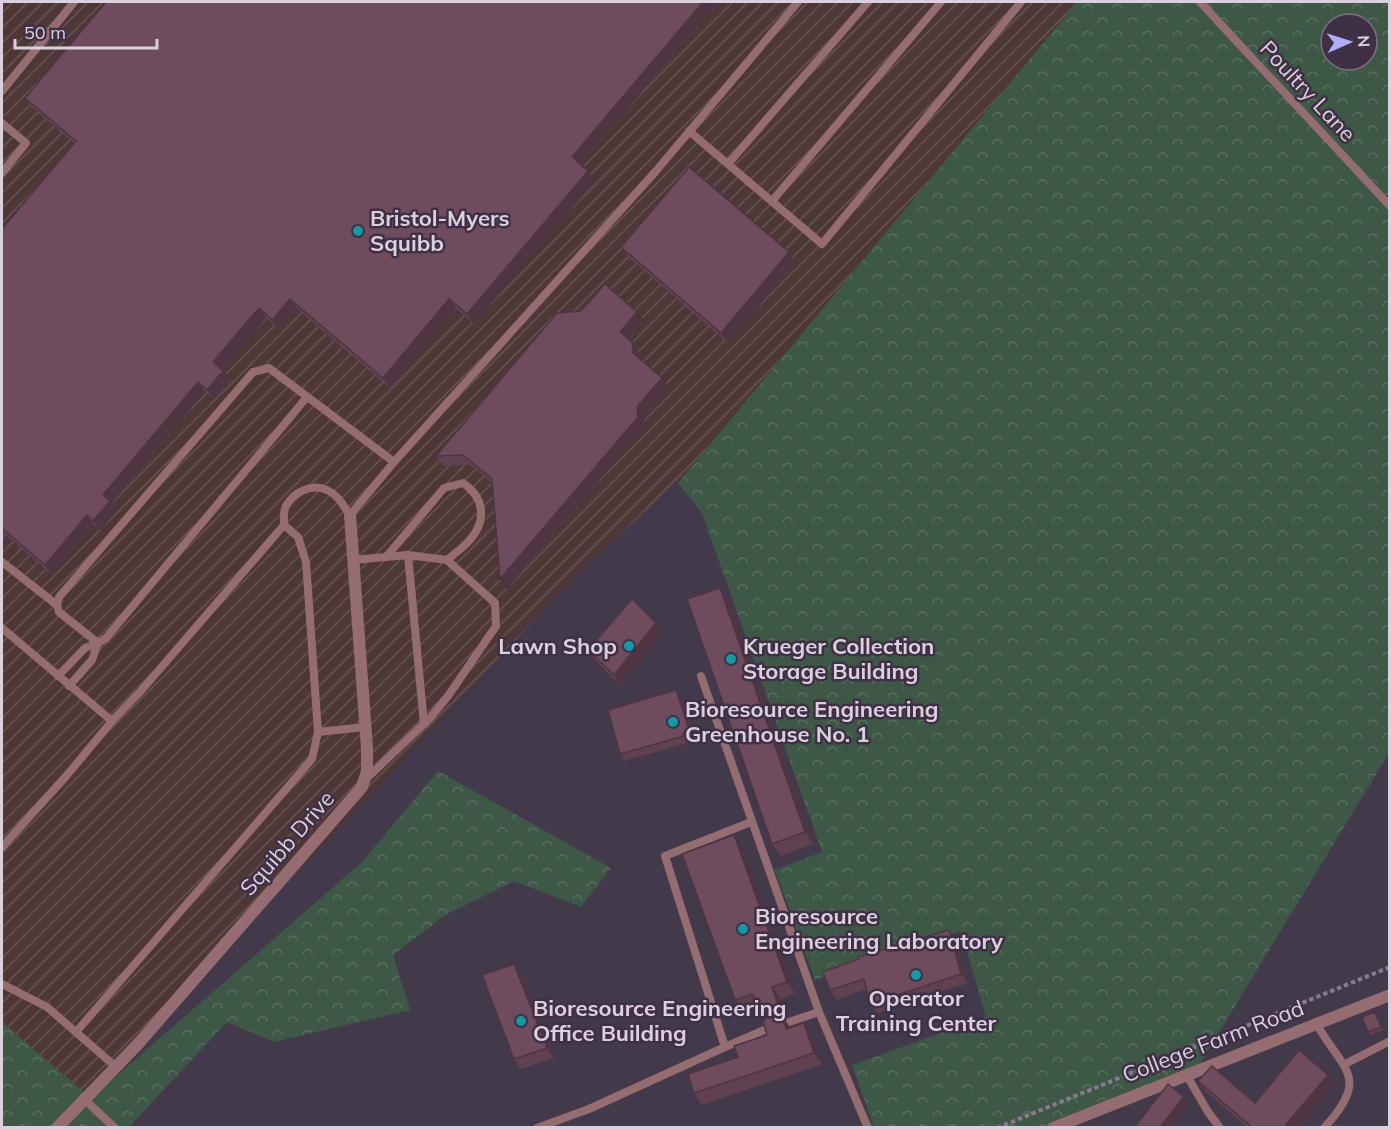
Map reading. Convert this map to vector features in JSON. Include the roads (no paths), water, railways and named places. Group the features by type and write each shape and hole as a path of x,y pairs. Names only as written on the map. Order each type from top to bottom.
{"street":[{"path":"350,515 368,760 366,779"},
{"name":"Squibb Drive","path":"57,1128 117,1067 358,793 366,779"},
{"name":"College Farm Road","path":"1053,1128 1389,995"}],"lane":[{"path":"2,91 75,2"},
{"path":"2,848 284,525 285,508 294,496 308,488 325,489 338,498 350,515 394,462 656,171 798,2"},
{"path":"728,164 868,2"},
{"path":"772,201 941,2"},
{"path":"689,131 822,244 1021,2"},
{"name":"Poultry Lane","path":"1200,2 1389,206"},
{"path":"2,123 26,143 2,173"},
{"path":"98,642 59,612 57,605 59,597 253,372 269,368 394,462"},
{"path":"58,676 85,648 106,638 307,397"},
{"path":"387,556 444,488 463,483 474,491 481,505 481,522 469,541 447,560"},
{"path":"76,1032 312,759 318,732 306,562 298,537 284,525"},
{"path":"353,560 408,555 447,560 495,603 496,627 448,696 424,724 366,779"},
{"path":"408,555 424,724"},
{"path":"2,562 57,605"},
{"path":"2,628 112,722"},
{"path":"69,686 92,660 98,642"},
{"path":"701,676 819,1012 868,1128"},
{"path":"318,732 365,727"},
{"path":"725,1047 665,856 751,822"},
{"path":"2,984 47,1007 117,1067"},
{"path":"789,1022 819,1012"},
{"path":"1316,1023 1328,1044 1345,1065 1350,1078 1349,1090 1335,1116 1324,1128"},
{"path":"537,1128 589,1109 769,1028"},
{"path":"1345,1065 1389,1041"},
{"path":"1186,1074 1208,1113 1220,1128"},
{"path":"85,1100 115,1128"}],"place":[{"name":"Bristol-Myers Squibb","path":"358,231"},
{"name":"Lawn Shop","path":"629,646"},
{"name":"Krueger Collection Storage Building","path":"731,659"},
{"name":"Bioresource Engineering Greenhouse No. 1","path":"673,722"},
{"name":"Bioresource Engineering Laboratory","path":"743,929"},
{"name":"Operator Training Center","path":"916,975"},
{"name":"Bioresource Engineering Office Building","path":"521,1021"}]}
